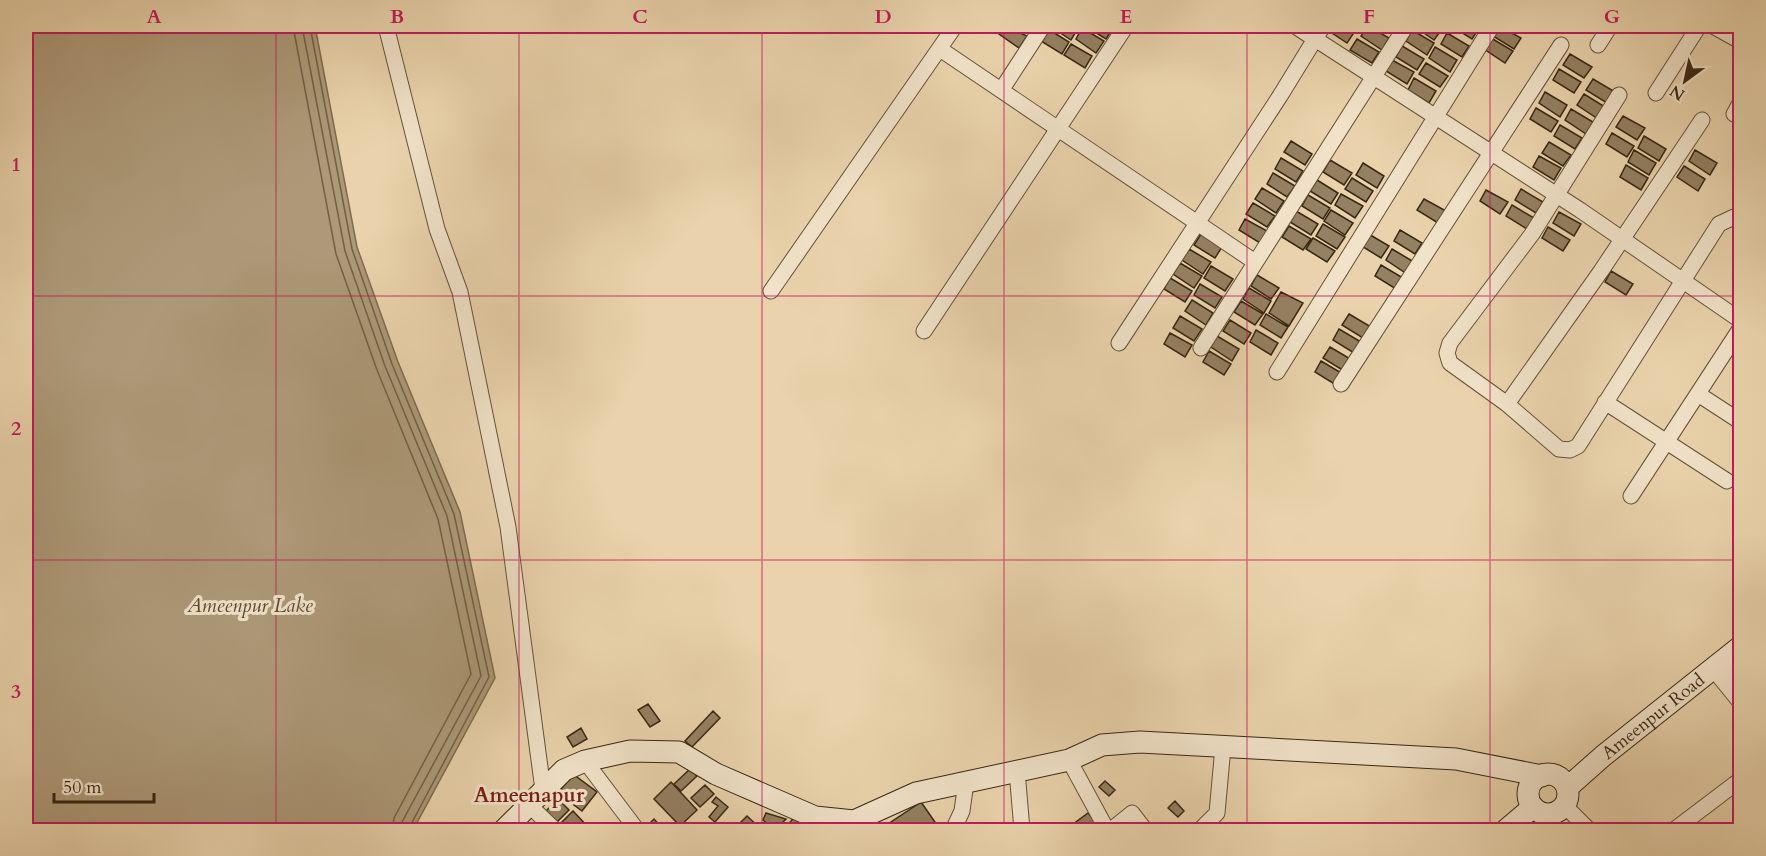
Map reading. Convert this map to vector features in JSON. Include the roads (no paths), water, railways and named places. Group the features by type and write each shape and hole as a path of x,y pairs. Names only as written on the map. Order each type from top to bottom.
{"street":[{"path":"386,26 437,229 463,303 508,527 536,798 555,831"},
{"path":"771,291 955,26"},
{"path":"1002,89 1043,26"},
{"path":"924,331 1126,26"},
{"path":"1295,26 1318,32 1373,77 1557,195 1740,320"},
{"path":"1201,348 1406,26"},
{"path":"1277,372 1492,26"},
{"path":"1598,45 1611,26"},
{"path":"1656,93 1699,26"},
{"path":"1713,26 1740,41"},
{"path":"1119,344 1280,96 1318,32"},
{"path":"1341,384 1561,45"},
{"path":"940,49 1255,262"},
{"path":"1619,95 1557,195 1450,343 1447,353 1450,363 1507,404 1559,449 1570,450 1578,446 1719,224 1734,217 1740,221"},
{"path":"1507,404 1702,120"},
{"path":"1631,496 1740,329"},
{"path":"1698,394 1738,420"},
{"path":"1605,402 1727,481"},
{"path":"1726,659 1740,679"},
{"path":"1726,659 1740,702"},
{"name":"Ameenpur Road","path":"1533,807 1545,813 1552,813 1557,786 1603,756 1726,659"},
{"path":"504,831 564,770 585,761 630,751 679,752 716,774 832,825 854,821 916,793 1069,760 1102,745 1140,742 1456,759 1557,786 1589,831"},
{"path":"1200,831 1217,813 1222,747"},
{"path":"1069,760 1109,831 1132,813 1145,831"},
{"path":"585,761 637,831"},
{"path":"1017,771 1022,831"},
{"path":"1674,831 1740,780"},
{"path":"953,831 962,811 966,782"},
{"path":"1506,831 1533,807 1529,788 1557,786"}],"water":[{"name":"Ameenpur Lake","path":"26,26 315,26 357,247 398,362 460,512 495,678 413,830 26,830"}],"district":[{"name":"Ameenapur","path":"529,795"}]}
